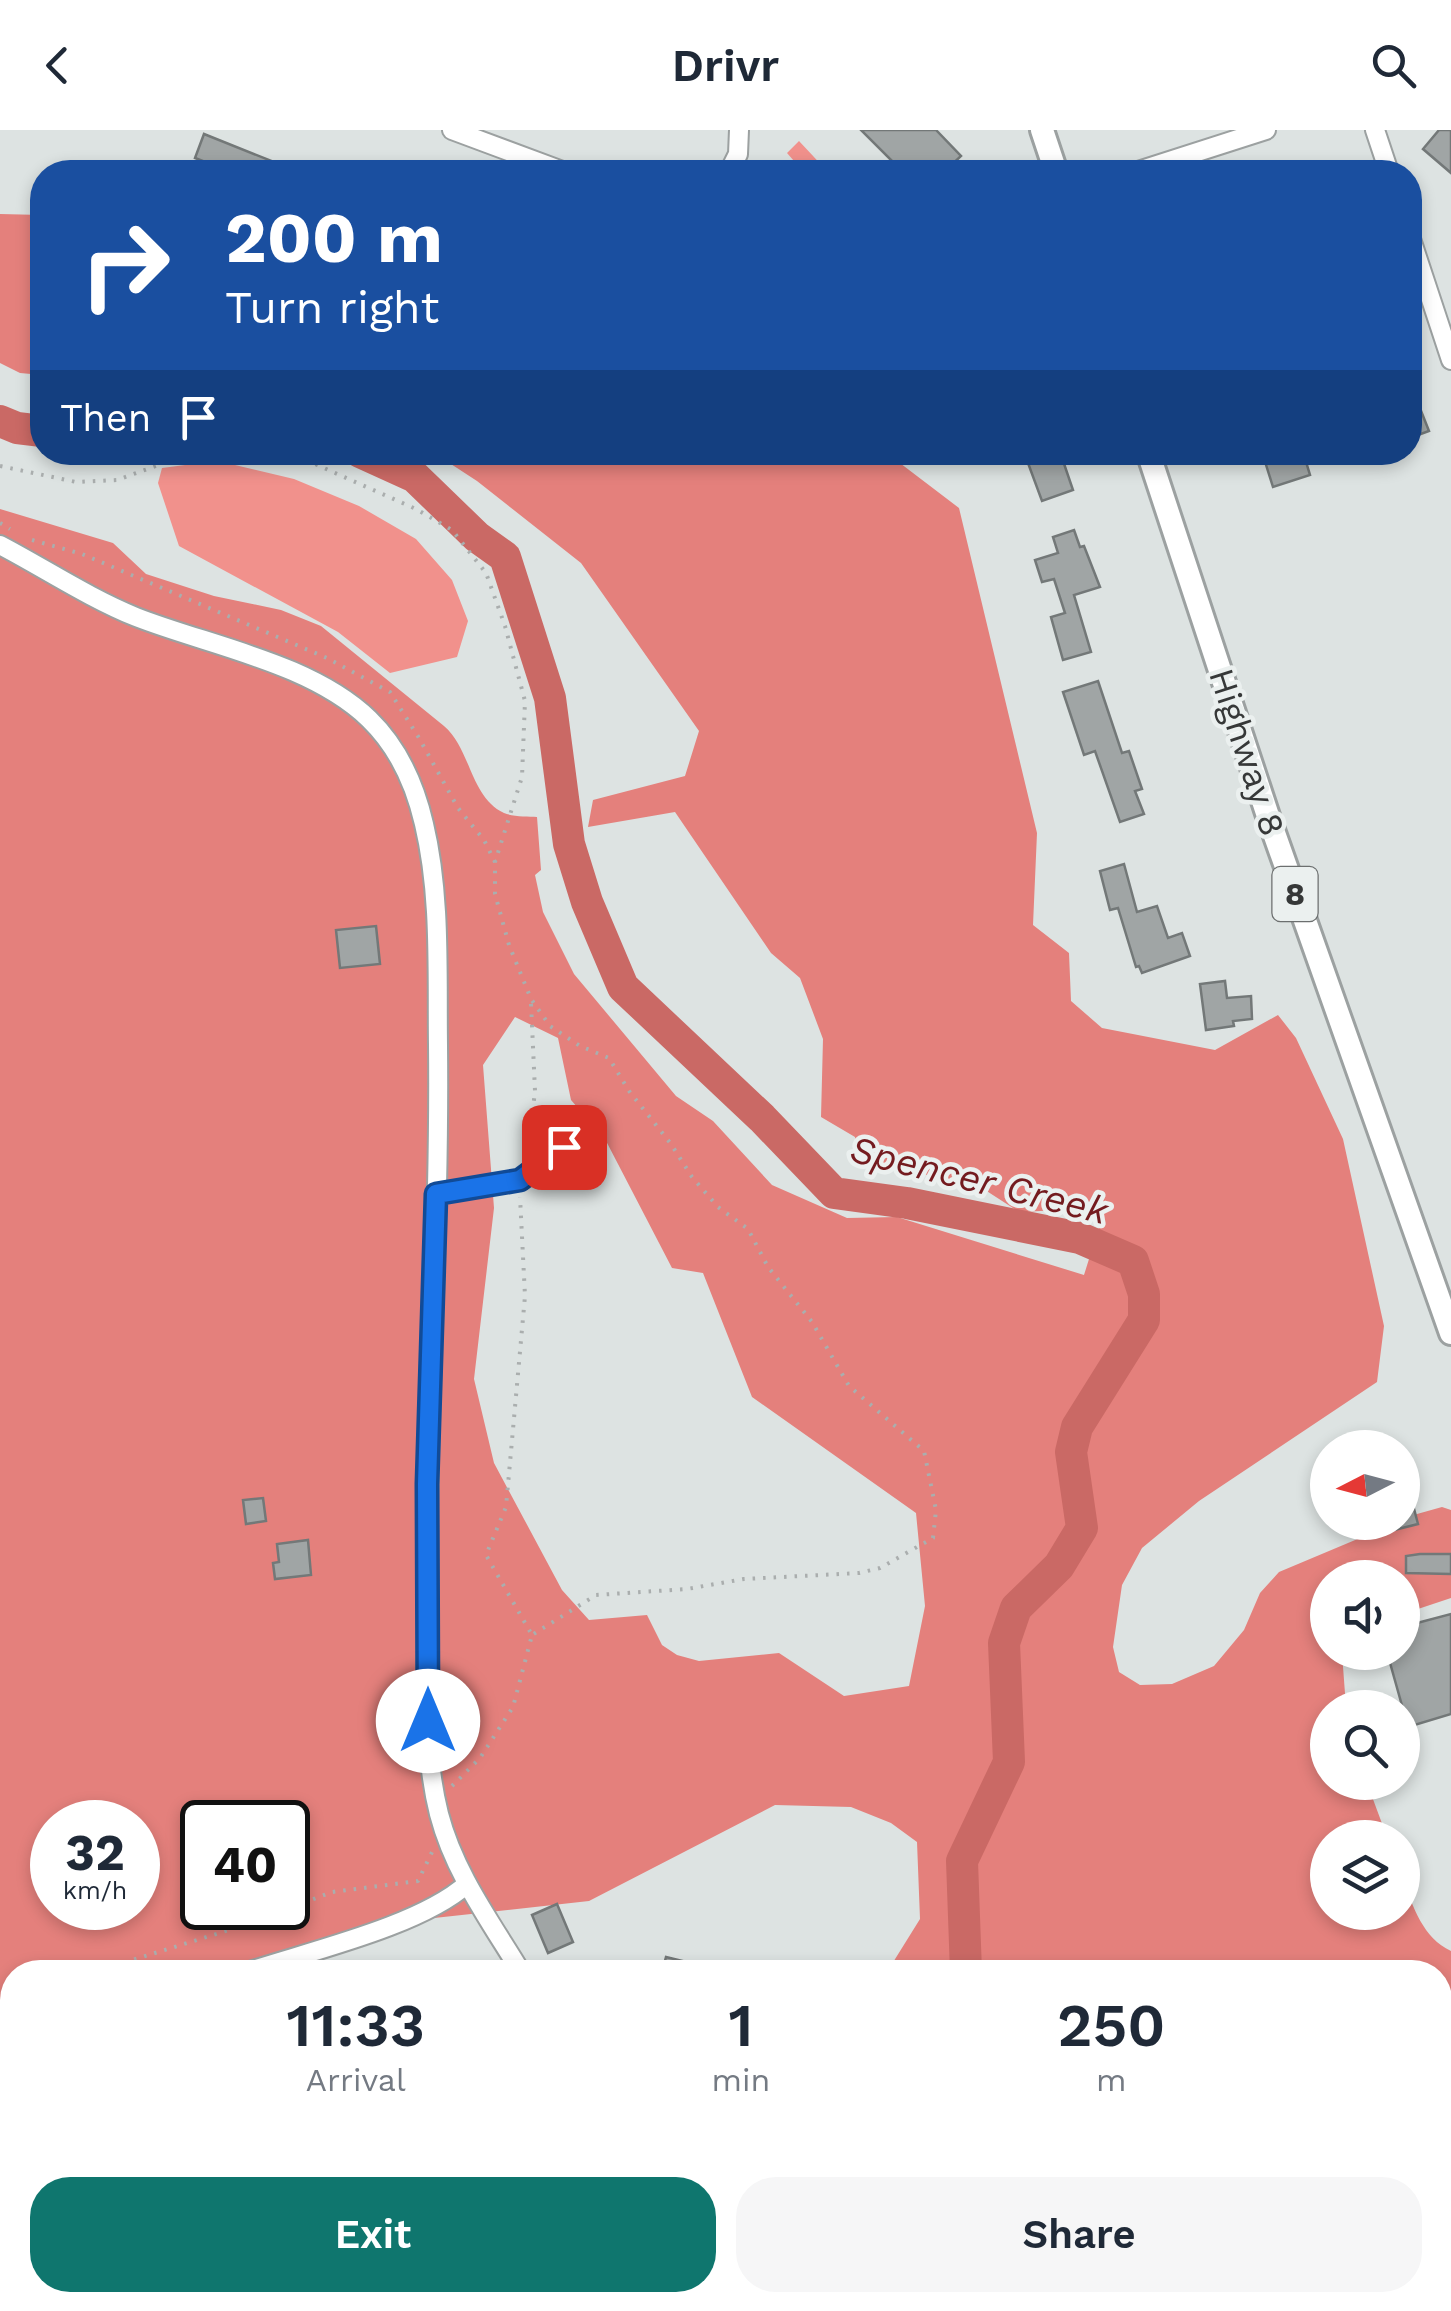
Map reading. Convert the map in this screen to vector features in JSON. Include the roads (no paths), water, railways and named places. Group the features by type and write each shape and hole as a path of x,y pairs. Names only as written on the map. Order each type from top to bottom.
{"main road":[{"path":"1042,130 1052,160"},
{"name":"Highway 8","path":"1152,465 1268,816 1451,1333"}],"street":[{"path":"452,130 533,160"},
{"path":"735,160 739,130"},
{"path":"1172,160 1266,130"},
{"path":"1375,130 1385,160"},
{"path":"1422,272 1451,360"},
{"path":"0,544 132,615 309,679 355,707 394,749 421,810 430,856 438,990 427,1484 428,1721 443,1826 467,1884 513,1960"},
{"path":"436,1194 520,1180 564,1147"},
{"path":"283,1960 414,1916 445,1901 467,1884"}],"waterway":[{"name":"Spencer Creek","path":"0,421 30,430"},
{"name":"Spencer Creek","path":"389,465 415,477 477,537 505,557 550,698 569,844 587,902 623,987 762,1118 834,1193 907,1203 1080,1238 1133,1261 1144,1294 1144,1320 1077,1427 1071,1452 1082,1528 1059,1566 1016,1608 1004,1643 1009,1762 962,1861 966,1960"}]}
